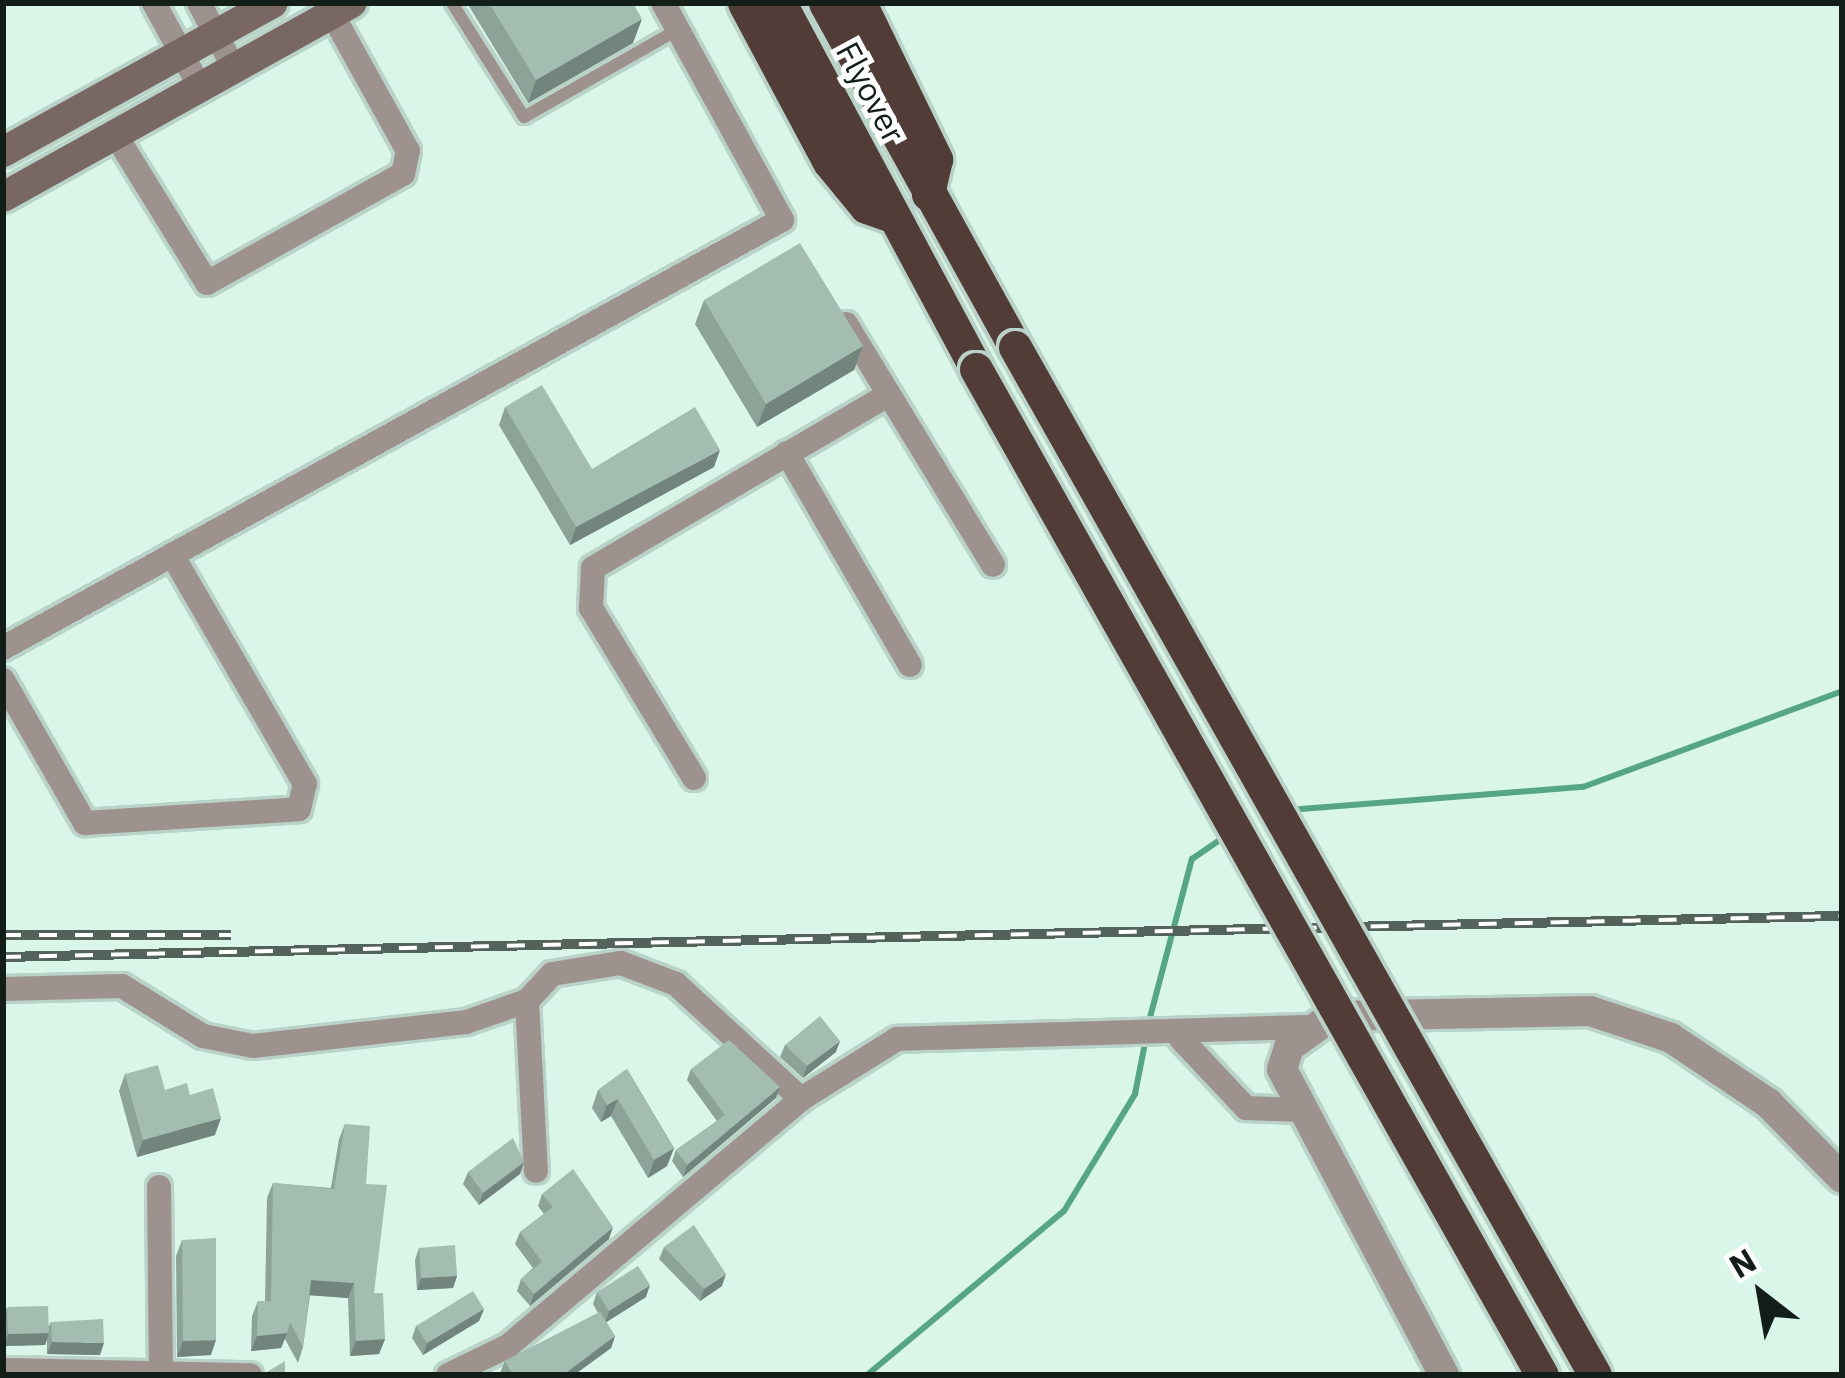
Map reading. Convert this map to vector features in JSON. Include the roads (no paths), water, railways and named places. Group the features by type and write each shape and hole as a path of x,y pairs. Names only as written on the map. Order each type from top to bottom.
{"highway":[{"path":"744,3 829,162 866,207 894,216"},
{"name":"Flyover","path":"780,3 976,369 1542,1375"},
{"name":"Flyover","path":"825,3 928,194 1595,1375"},
{"path":"860,3 936,159 928,194"}],"main road":[{"path":"3,152 273,3"},
{"path":"3,197 342,9"}],"street":[{"path":"154,3 200,88"},
{"path":"199,3 234,68"},
{"path":"3,648 788,229 663,3"},
{"path":"116,134 207,283 404,174 408,151 342,9"},
{"path":"829,297 993,565"},
{"path":"694,778 591,608 593,568 889,394"},
{"path":"788,453 910,664"},
{"path":"3,680 85,823 299,809 305,784 172,555"},
{"path":"3,989 122,986 203,1036 254,1046 466,1022 527,1001 552,974 621,963 676,984 801,1099"},
{"path":"527,1001 536,1171"},
{"path":"448,1375 508,1346 801,1099 897,1039 1079,1030 1176,1038 1198,1027 1310,1027 1332,1016 1589,1011 1671,1038 1768,1103 1842,1178"},
{"path":"1310,1027 1282,1069 1299,1110 1444,1375"},
{"path":"1176,1038 1246,1108 1299,1110"},
{"path":"159,1187 161,1374"},
{"path":"3,1370 250,1375"}],"lane":[{"path":"452,3 524,118 677,30"}],"waterway":[{"path":"1288,810 1583,787 1842,691"},
{"path":"1148,1025 1192,859 1227,835"},
{"path":"867,1375 1064,1211 1135,1094 1146,1038"}],"railway":[{"path":"3,957 1842,916"},
{"path":"3,935 231,935"}]}
